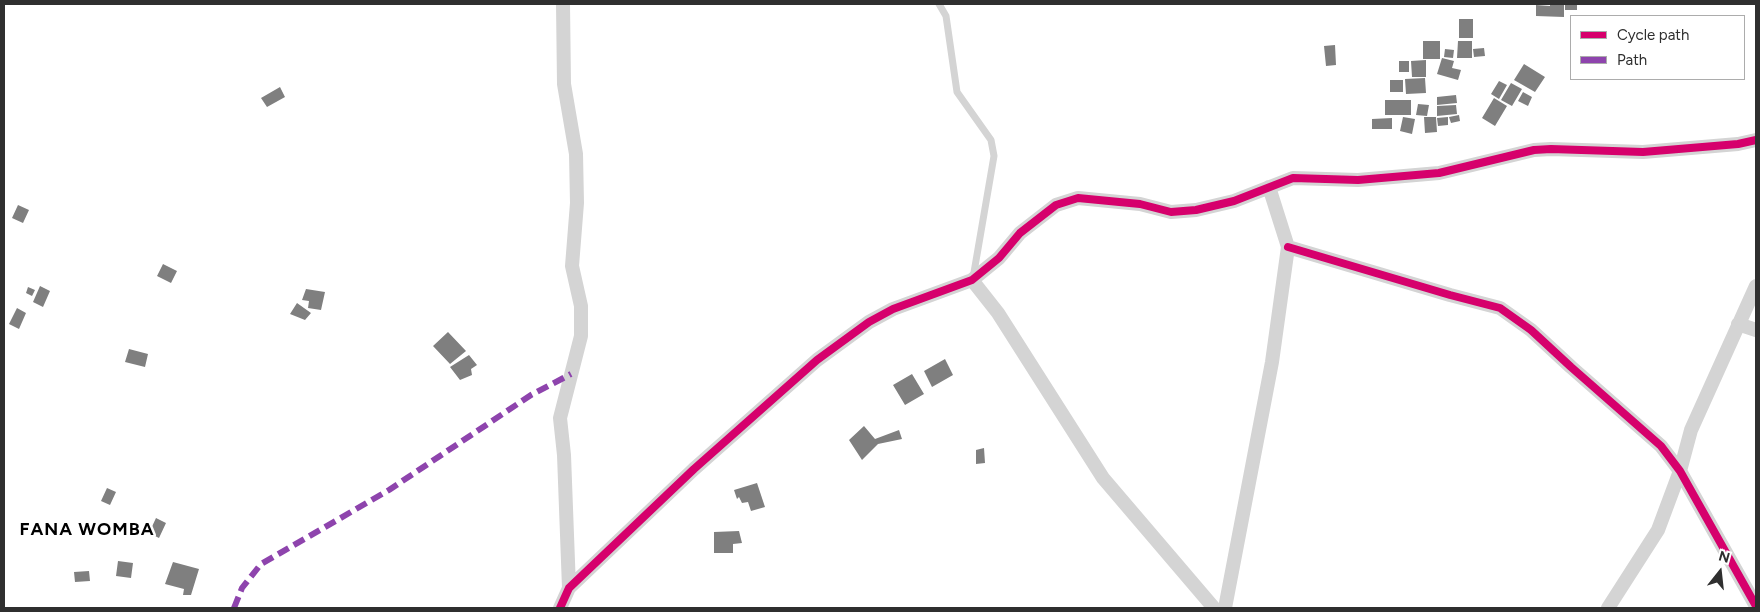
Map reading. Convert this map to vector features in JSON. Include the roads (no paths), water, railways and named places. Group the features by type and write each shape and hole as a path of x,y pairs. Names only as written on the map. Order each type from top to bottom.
{"street":[{"path":"563,4 564,84 576,154 577,203 572,266 581,306 581,336 560,418 564,455 569,588"},
{"path":"560,608 569,588 694,469 817,360 869,322 893,309 972,280 999,258 1020,233 1056,205 1078,198 1140,204 1170,212 1196,210 1234,202 1293,178 1358,180 1439,173 1534,150 1644,152 1738,144 1756,140"},
{"path":"1225,608 1272,362 1288,247 1269,187"},
{"path":"1288,247 1500,308 1531,330 1661,446 1680,471 1756,606"},
{"path":"972,280 998,313 1103,478 1214,608"},
{"path":"1608,608 1658,530 1680,471 1691,430 1756,286"},
{"path":"1738,324 1756,330"}],"lane":[{"path":"939,4 946,16 956,92 991,140 994,156 972,280"}],"district":[{"name":"FANA WOMBA","path":"87,530"}]}
